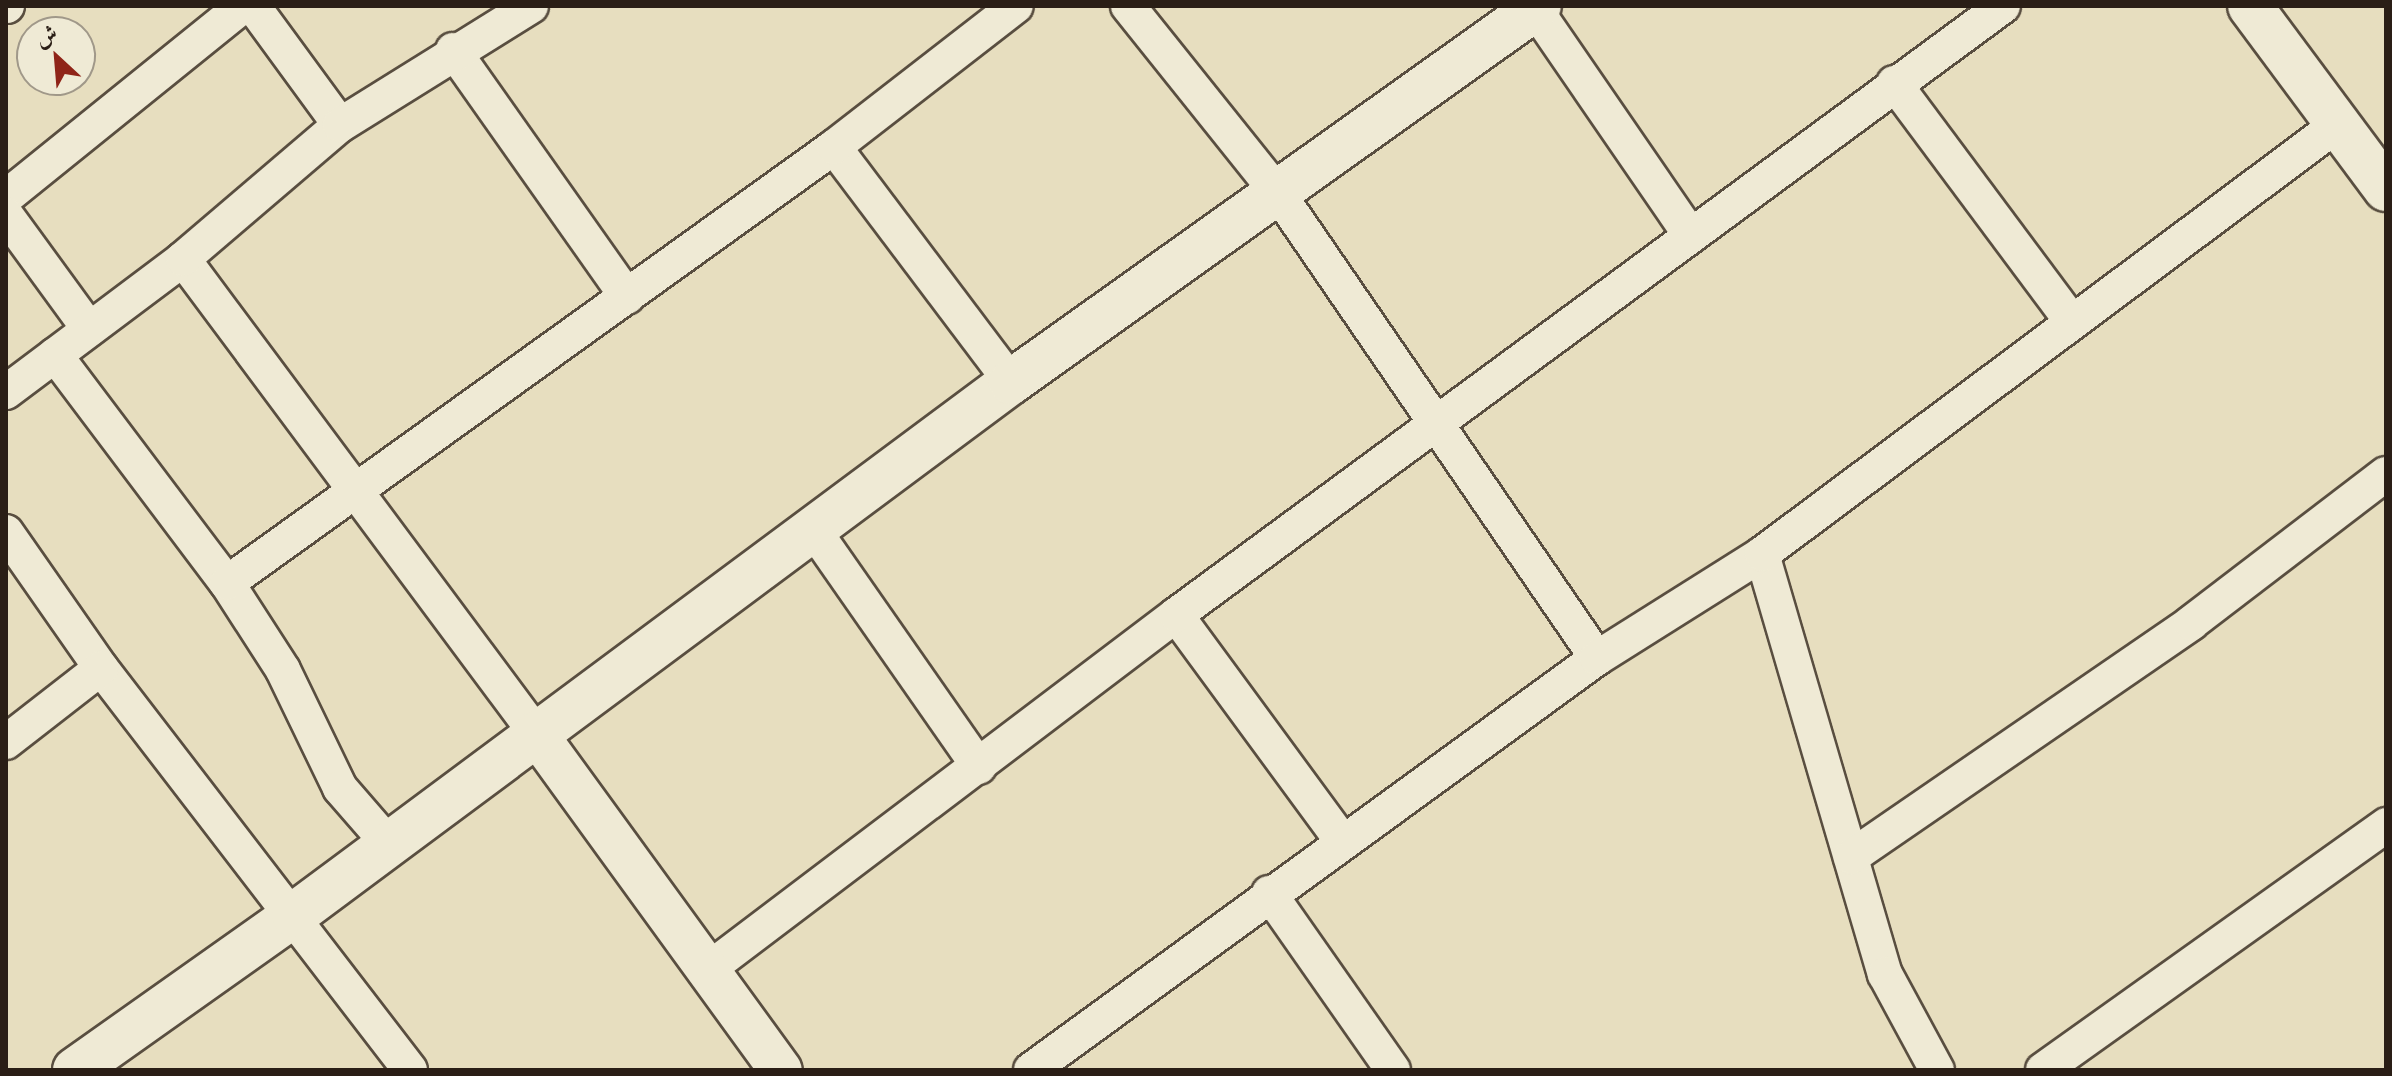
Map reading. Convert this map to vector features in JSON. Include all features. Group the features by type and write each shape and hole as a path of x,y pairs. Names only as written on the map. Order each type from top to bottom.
{"main road":[{"path":"2250,6 2386,189"},
{"path":"75,1070 294,915 387,842 1011,382 1537,8"}],"street":[{"path":"6,197 243,6"},
{"path":"253,6 340,125"},
{"path":"6,392 183,259 340,125 453,50 531,6"},
{"path":"227,583 834,147 1016,6"},
{"path":"1128,6 1278,193 1435,428 1597,658"},
{"path":"706,971 1176,615 1435,428 1894,83 2003,6"},
{"path":"1537,8 1691,236"},
{"path":"453,50 627,297"},
{"path":"1894,83 2072,322"},
{"path":"1031,1070 1341,840 1597,658 1762,554 2337,125"},
{"path":"834,147 1011,382"},
{"path":"6,215 89,329"},
{"path":"183,259 354,493 535,732 781,1070"},
{"path":"55,355 227,583 283,670 340,788 387,842"},
{"path":"1851,857 2191,623 2386,474"},
{"path":"813,529 979,767"},
{"path":"6,532 101,668 294,915 410,1070"},
{"path":"1762,554 1885,974 1937,1070"},
{"path":"1176,615 1341,840"},
{"path":"6,742 101,668"},
{"path":"2043,1070 2386,825"},
{"path":"1269,893 1393,1070"}]}
